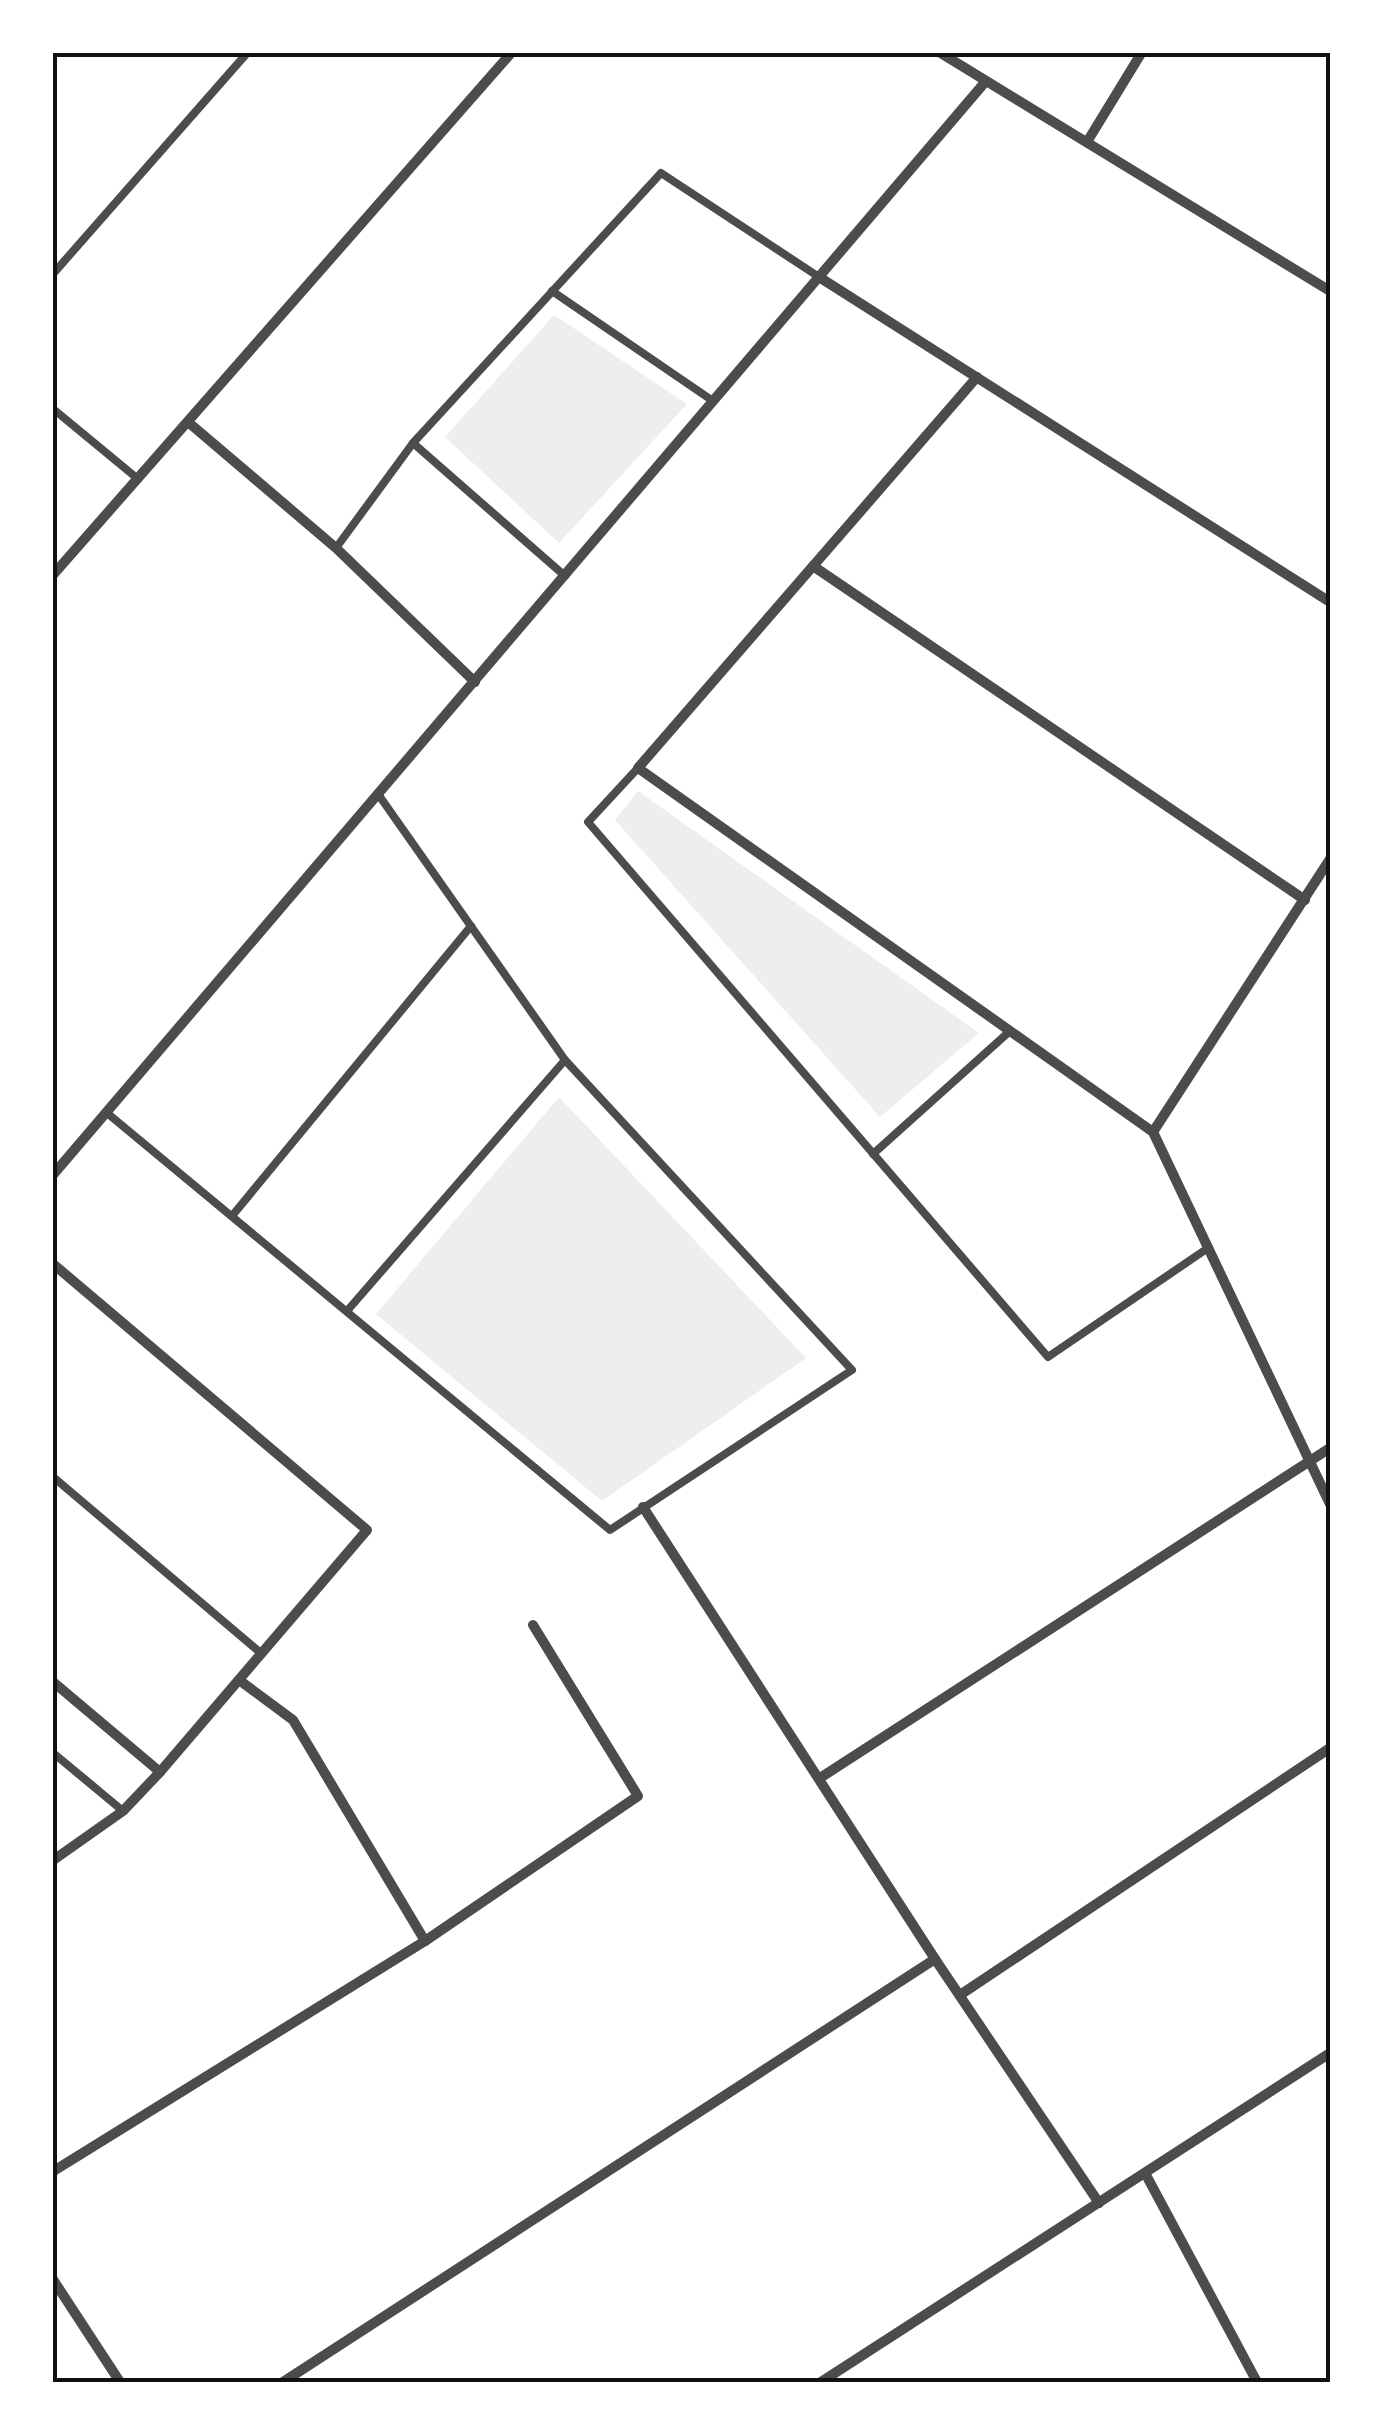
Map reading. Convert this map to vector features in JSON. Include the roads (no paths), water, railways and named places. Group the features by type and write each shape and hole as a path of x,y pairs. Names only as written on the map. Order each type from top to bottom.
{"street":[{"path":"52,576 512,52"},
{"path":"939,52 1330,291"},
{"path":"1086,142 1142,52"},
{"path":"52,1176 986,81"},
{"path":"819,276 1330,602"},
{"path":"977,377 638,768 1153,1132 1330,1504"},
{"path":"188,422 336,548 475,682"},
{"path":"813,566 1304,900"},
{"path":"1153,1132 1304,900 1326,875 1330,859"},
{"path":"52,1263 367,1530 123,1811 52,1861"},
{"path":"820,1778 1330,1448"},
{"path":"644,1507 935,1959 1099,2203"},
{"path":"52,2172 425,1941 638,1796 534,1626"},
{"path":"239,1680 293,1720 425,1941"},
{"path":"52,1681 160,1772"},
{"path":"960,1996 1330,1748"},
{"path":"283,2382 935,1959"},
{"path":"821,2382 1330,2053"},
{"path":"1145,2173 1257,2382"},
{"path":"52,2278 120,2382"}],"lane":[{"path":"52,275 248,52"},
{"path":"336,548 414,443 661,172 819,276"},
{"path":"552,292 714,401"},
{"path":"52,408 138,478"},
{"path":"414,443 566,576"},
{"path":"638,768 588,822 1048,1357 1208,1248"},
{"path":"107,1113 610,1530 852,1370 565,1060 378,794"},
{"path":"232,1216 471,926"},
{"path":"874,1154 1010,1031"},
{"path":"347,1311 565,1060"},
{"path":"52,1476 262,1654"},
{"path":"52,1752 123,1811"}]}
